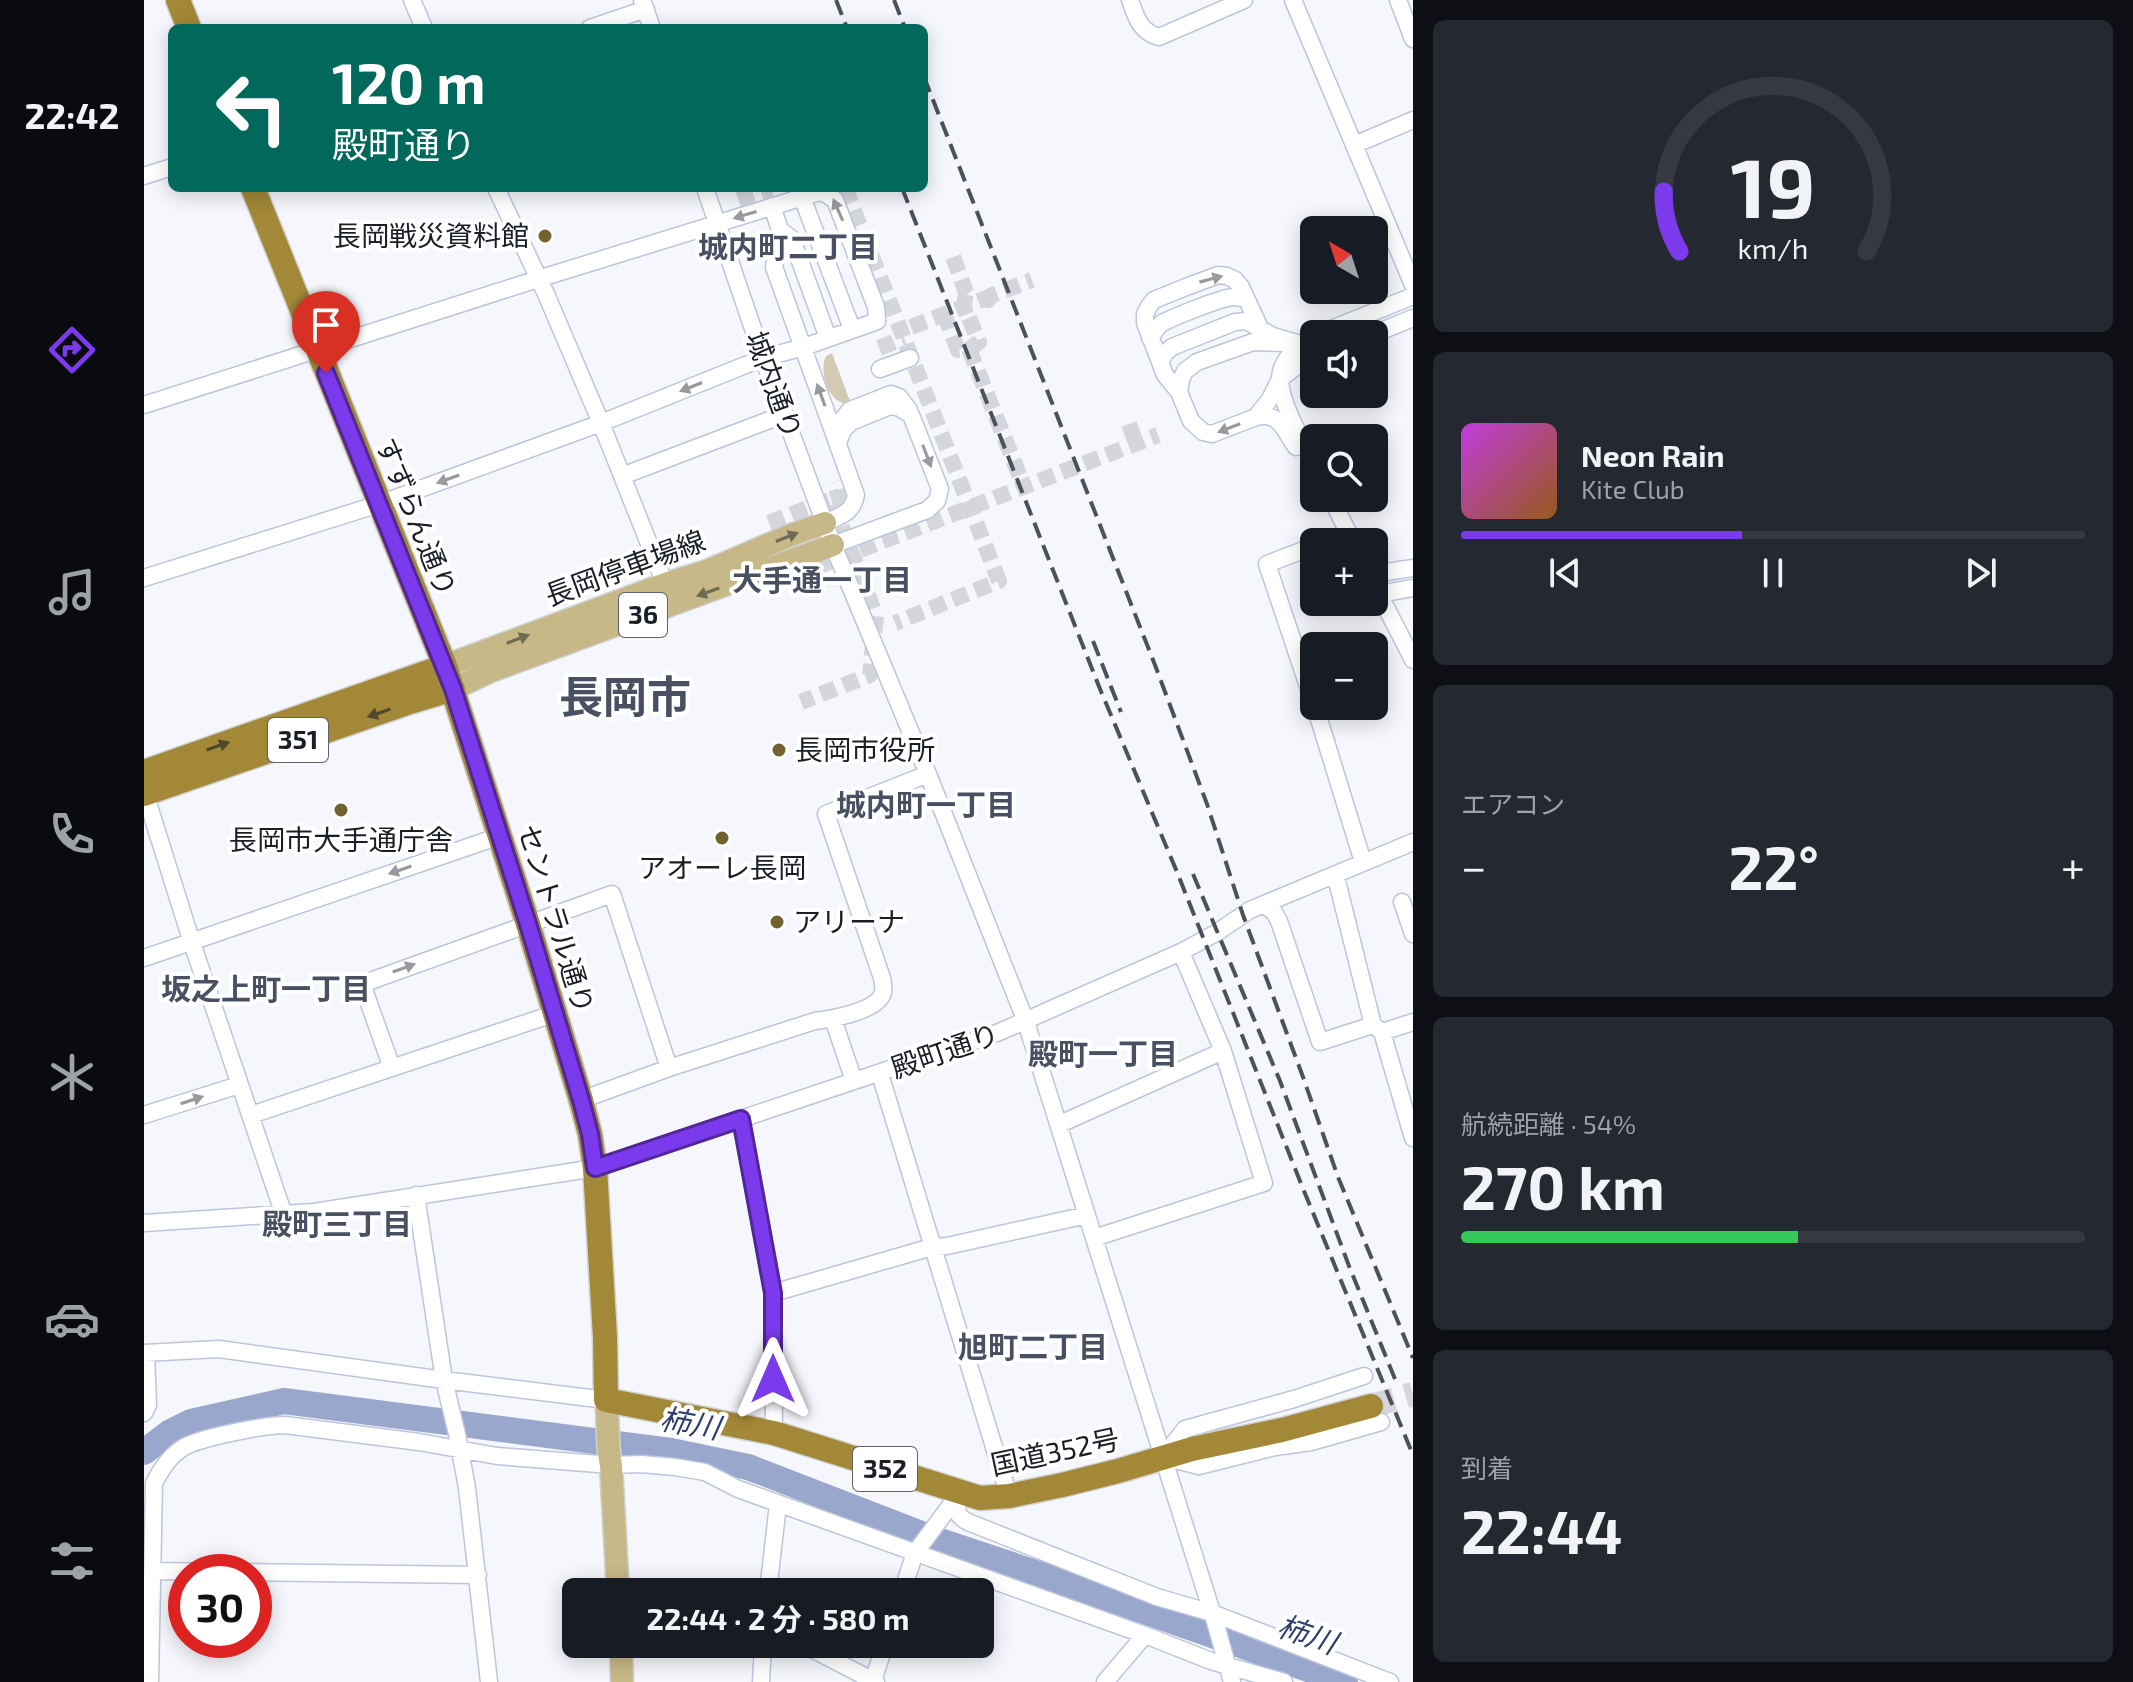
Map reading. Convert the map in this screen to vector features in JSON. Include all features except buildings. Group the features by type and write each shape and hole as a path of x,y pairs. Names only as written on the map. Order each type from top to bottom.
{"highway":[{"path":"178,0 187,24"},
{"name":"すずらん通り","path":"255,192 453,689"},
{"name":"351","path":"144,787 445,666"},
{"name":"351","path":"144,787 453,689"},
{"name":"セントラル通り","path":"453,689 581,1100 595,1168"},
{"path":"595,1168 608,1411"},
{"name":"国道352号","path":"608,1411 774,1433 980,1498 1009,1496 1118,1471 1192,1449 1376,1414"}],"main road":[{"name":"長岡停車場線","path":"445,666 707,571 825,523"},
{"name":"長岡停車場線","path":"453,689 491,671 833,545"},
{"path":"608,1411 617,1578"},
{"path":"621,1658 622,1682"}],"street":[{"path":"412,0 422,24"},
{"path":"1130,0 1142,28 1159,37 1244,0"},
{"path":"1293,0 1413,285"},
{"path":"1398,0 1413,39"},
{"path":"599,24 644,5 651,24"},
{"path":"1354,145 1413,120"},
{"path":"144,176 168,168"},
{"path":"498,192 601,423 665,584"},
{"name":"城内通り","path":"706,192 763,358 833,545 1012,981 1060,1124 1225,1658"},
{"path":"144,405 823,192 835,200 876,307 877,321 763,358 601,423 379,504 144,578"},
{"path":"802,197 852,329"},
{"path":"772,206 780,230 774,267 856,495 854,506 847,513 825,523"},
{"path":"780,230 792,239 828,338"},
{"path":"1260,328 1241,287 1227,276 1218,275 1154,300 1145,314 1145,323 1165,375 1179,392 1191,421 1203,432 1212,434 1269,415 1283,426 1300,451"},
{"path":"1150,338 1162,324 1195,310 1226,298 1236,296 1246,299"},
{"path":"1355,320 1413,296"},
{"path":"1388,329 1412,320"},
{"path":"1160,362 1172,347 1235,322 1246,321 1273,336 1300,337"},
{"path":"1179,392 1185,371 1197,362 1253,342 1300,339"},
{"path":"1256,417 1270,399 1288,358 1300,348"},
{"path":"883,365 910,358"},
{"path":"1280,379 1300,365"},
{"path":"1280,379 1286,405 1300,434"},
{"path":"833,545 927,510 937,501 940,489 911,415 900,408 890,406 851,422 843,430 838,443"},
{"path":"622,476 785,414"},
{"path":"1300,551 1267,564 1300,663"},
{"path":"1388,572 1413,568"},
{"path":"1388,589 1413,588"},
{"path":"1388,611 1413,660"},
{"path":"1319,720 1363,862"},
{"path":"581,1100 815,1021 833,1019 867,1008 881,997 882,978 826,814 928,774"},
{"path":"144,787 192,943 284,1215"},
{"path":"144,958 500,836"},
{"name":"殿町通り","path":"144,1223 284,1215 595,1168 880,1074 1026,1022 1181,952 1250,910 1413,842"},
{"path":"1334,875 1413,1138"},
{"path":"392,1068 362,984 612,894 669,1068"},
{"path":"1402,902 1413,934"},
{"path":"1264,905 1274,912 1279,921 1320,1042 1413,1022"},
{"path":"1094,1238 1264,1183 1223,1051 1181,952"},
{"path":"251,1115 553,1014"},
{"path":"833,1019 854,1081"},
{"path":"1060,1124 1223,1051"},
{"path":"880,1074 1009,1496"},
{"path":"144,1115 239,1085"},
{"path":"741,1119 773,1293 774,1433"},
{"path":"416,1195 444,1380 459,1442 489,1682"},
{"path":"773,1293 932,1247 1087,1215"},
{"path":"144,1413 148,1405 145,1353 219,1349 444,1380 608,1411"},
{"path":"1163,1457 1185,1429 1364,1376"},
{"path":"150,1682 152,1571 147,1483 171,1456 186,1445 269,1425 320,1428 419,1442 459,1442 528,1459 610,1459 705,1472 778,1504 919,1548 1211,1661 1225,1658 1284,1682"},
{"path":"907,1578 919,1548 960,1493"},
{"path":"960,1493 957,1511 960,1518 968,1522 1214,1619 1390,1682"},
{"path":"770,1578 778,1504"},
{"path":"152,1571 478,1575"},
{"path":"1105,1682 1145,1635"},
{"path":"761,1682 762,1658"},
{"path":"829,1658 874,1681 881,1658"},
{"path":"1225,1658 1232,1682"}],"shaded area":[{"path":"832,353 851,404 837,400 827,387 824,363 826,356"}],"waterway":[{"name":"柿川","path":"144,1452 169,1433 191,1422 284,1401 671,1451 748,1467 937,1540 1345,1682"}],"tunnel":[{"path":"738,199 759,192"},
{"path":"847,192 999,581 895,623"},
{"path":"953,257 971,298"},
{"path":"984,299 988,300 990,296 1032,280"},
{"path":"944,314 958,350 969,349 979,342 964,306 966,292"},
{"path":"911,327 987,298"},
{"path":"879,348 904,338"},
{"path":"969,349 1024,487"},
{"path":"1129,424 1136,443"},
{"path":"793,576 1158,435"},
{"path":"831,499 840,496 835,482"},
{"path":"769,523 831,499 876,616 870,675 801,702"},
{"path":"1371,1406 1413,1394"}],"railway":[{"path":"836,0 845,24"},
{"path":"894,0 903,24"},
{"path":"928,87 1155,665 1338,1177 1413,1358"},
{"path":"904,192 1100,689 1413,1455"},
{"path":"1093,641 1121,712"},
{"path":"1193,874 1280,1081 1395,1379"}],"place":[{"name":"長岡戦災資料館","path":"545,236"},
{"name":"長岡市役所","path":"779,750"},
{"name":"長岡市大手通庁舎","path":"341,810"},
{"name":"アオーレ長岡","path":"722,838"},
{"name":"アリーナ","path":"777,922"}],"district":[{"name":"城内町二丁目","path":"788,248"},
{"name":"大手通一丁目","path":"822,581"},
{"name":"長岡市","path":"625,698"},
{"name":"城内町一丁目","path":"926,806"},
{"name":"坂之上町一丁目","path":"266,990"},
{"name":"殿町一丁目","path":"1103,1055"},
{"name":"殿町三丁目","path":"337,1225"},
{"name":"旭町二丁目","path":"1033,1348"}],"route":[{"path":"326,373 453,689 581,1100 595,1168 741,1119 773,1293 773,1379"}]}
